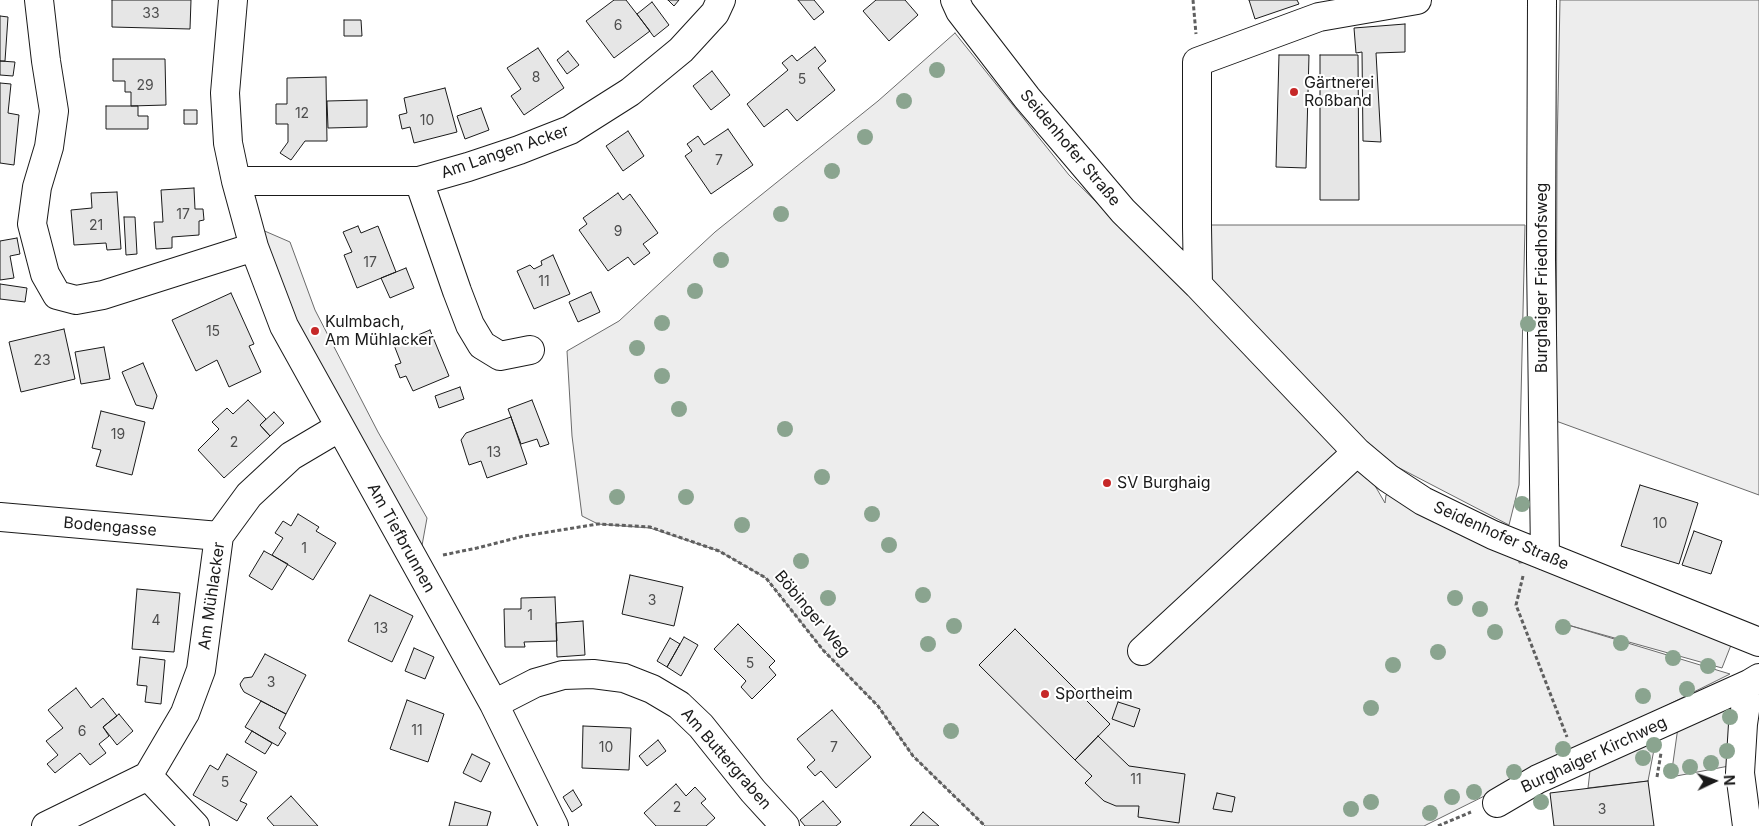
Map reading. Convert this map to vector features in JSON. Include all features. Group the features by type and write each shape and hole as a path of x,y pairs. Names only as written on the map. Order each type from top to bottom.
{"street":[{"path":"39,0 54,111 50,147 37,187 32,224 45,274 57,296 76,300 104,295 254,247"},
{"name":"Am Tiefbrunnen","path":"233,0 225,93 228,143 254,247 284,326 494,704 554,826"},
{"name":"Am Langen Acker","path":"236,180 419,181 502,156 570,130 630,92 681,50 715,13 721,0"},
{"name":"Seidenhofer Straße","path":"955,0 960,11 1027,98 1117,204 1198,285 1357,452 1388,478 1423,501 1493,535 1759,642"},
{"path":"1198,285 1198,62 1320,17 1417,0"},
{"name":"Burghaiger Friedhofsweg","path":"1537,552 1542,0"},
{"name":"Am Langen Acker","path":"419,181 457,292 470,325 482,345 500,356 530,350"},
{"name":"Am Mühlacker","path":"148,776 185,713 201,670 219,536 249,495 291,456 340,427"},
{"path":"1142,651 1357,452"},
{"name":"Bodengasse","path":"0,517 219,536"},
{"name":"Am Buttergraben","path":"494,704 535,683 563,675 593,674 624,678 652,689 679,705 701,726 753,791 786,826"},
{"path":"1747,826 1740,773 1743,724 1754,681"},
{"name":"Burghaiger Kirchweg","path":"1497,803 1538,779 1577,760 1754,681"},
{"path":"46,826 148,776 195,826"}],"path":[{"name":"Böbinger Weg","path":"413,560 477,548 524,536 598,524 650,528 719,551 766,578 823,650 878,706 914,756 985,826"},
{"path":"1537,552 1516,605 1577,760"},
{"path":"1438,826 1497,803"}],"shaded area":[{"path":"1560,0 1759,0 1759,495 1556,421 1557,153"},
{"path":"955,33 1069,175 1234,338 1374,484 1385,503 1386,495 1389,494 1519,559 1519,563 1537,561 1733,640 1722,668 1568,625 1730,674 1424,826 985,826 913,756 878,706 823,650 766,578 719,551 650,528 598,524 582,516 572,436 567,351 619,321 715,232 878,101"},
{"path":"1206,225 1525,225 1519,485 1509,525 1384,460 1208,276"},
{"path":"260,229 290,242 315,310 378,432 427,518 421,551 291,320"},
{"path":"1737,703 1729,766 1671,777 1678,727"},
{"path":"1656,739 1648,781 1588,788 1591,762"}],"building":[{"path":"112,0 191,0 190,29 112,27"},
{"path":"614,0 626,0 650,31 614,58 586,21"},
{"path":"668,0 679,0 674,6"},
{"path":"798,0 814,0 824,12 814,20"},
{"path":"876,0 905,0 918,15 889,41 863,11"},
{"path":"1249,0 1297,0 1299,4 1255,19"},
{"path":"652,2 669,25 654,37 637,14"},
{"path":"0,16 8,17 5,61 0,61"},
{"path":"344,20 361,20 362,36 344,36"},
{"path":"1405,24 1405,52 1376,53 1381,142 1363,141 1362,52 1356,53 1354,28"},
{"path":"815,47 826,61 818,68 835,90 797,121 787,109 764,127 747,104 788,70 782,63 792,55 797,61"},
{"path":"538,48 564,88 524,115 511,96 521,89 507,68"},
{"path":"568,51 579,65 567,74 557,60"},
{"path":"1279,55 1309,55 1306,168 1276,167"},
{"path":"1320,55 1358,55 1359,200 1320,200"},
{"path":"113,59 165,59 166,105 131,106 131,92 125,92 125,81 113,81"},
{"path":"0,61 15,62 13,76 0,75"},
{"path":"712,71 730,95 711,110 693,86"},
{"path":"326,77 327,141 305,141 291,160 280,153 288,142 288,124 276,124 276,104 287,104 287,78"},
{"path":"0,83 11,84 8,113 19,115 14,165 0,163"},
{"path":"445,88 457,132 414,143 410,127 402,129 399,115 407,113 404,98"},
{"path":"367,100 367,127 328,128 327,101"},
{"path":"106,106 138,106 138,116 148,116 148,129 106,129"},
{"path":"481,108 489,130 465,139 457,116"},
{"path":"184,110 197,110 197,124 184,124"},
{"path":"728,129 753,165 711,194 685,156 692,151 687,144 698,136 704,145"},
{"path":"628,131 644,156 623,171 606,146"},
{"path":"194,188 195,209 203,209 204,220 199,221 199,235 172,237 172,248 156,249 154,222 163,222 161,190"},
{"path":"117,192 121,249 107,250 106,243 74,245 71,210 92,208 91,193"},
{"path":"618,193 623,200 630,194 658,233 643,244 650,253 634,265 628,257 608,271 579,230 587,224 583,218"},
{"path":"124,217 135,217 137,254 126,255"},
{"path":"358,226 361,233 378,226 396,272 357,288 344,255 352,252 343,232"},
{"path":"17,238 20,254 10,256 14,278 0,280 0,241"},
{"path":"553,255 570,294 534,309 517,271 530,265 534,269 542,265 541,261"},
{"path":"406,268 414,288 390,298 381,278"},
{"path":"0,284 27,288 25,302 0,299"},
{"path":"591,292 600,312 578,322 569,302"},
{"path":"231,293 254,344 249,346 261,372 229,387 217,360 196,371 172,320"},
{"path":"64,329 75,379 21,392 9,342"},
{"path":"430,330 449,376 413,391 406,376 400,378 395,365 401,363 394,345"},
{"path":"104,347 110,379 81,384 75,352"},
{"path":"143,363 157,396 153,409 136,405 122,372"},
{"path":"460,387 464,399 439,408 435,396"},
{"path":"248,400 266,419 260,425 270,436 224,478 198,450 219,429 212,422 227,408 233,414"},
{"path":"532,400 549,444 540,447 537,439 521,444 508,409"},
{"path":"101,411 145,422 132,475 96,466 101,450 92,448"},
{"path":"274,412 284,423 270,436 260,425"},
{"path":"511,417 527,464 487,478 481,461 469,465 461,440 466,433"},
{"path":"1640,485 1698,503 1679,564 1621,546"},
{"path":"298,514 319,527 316,531 336,543 313,580 272,555 283,538 275,533 283,521 291,526"},
{"path":"1694,531 1722,541 1711,574 1682,565"},
{"path":"264,551 288,564 272,590 249,576"},
{"path":"630,575 683,587 674,626 622,614"},
{"path":"137,589 180,593 174,652 132,649"},
{"path":"370,595 413,616 392,662 348,641"},
{"path":"555,597 557,641 524,642 525,647 505,647 504,609 521,609 521,598"},
{"path":"583,621 585,655 557,657 556,623"},
{"path":"738,624 775,661 769,667 776,675 752,699 741,687 746,681 714,649"},
{"name":"Sportheim","path":"1015,629 1110,724 1075,760 979,665"},
{"path":"684,637 698,645 681,676 667,667"},
{"path":"670,638 680,644 667,667 657,661"},
{"path":"414,648 434,657 425,679 405,671"},
{"path":"265,654 306,675 286,714 244,692 241,687 240,684 244,678 252,677"},
{"path":"140,657 165,660 161,704 145,702 147,686 137,685"},
{"path":"76,688 91,708 103,698 117,716 103,727 109,736 99,744 106,753 90,765 80,753 55,773 47,764 58,755 46,741 63,728 48,710"},
{"path":"407,700 444,714 428,762 390,749"},
{"path":"261,701 286,714 279,728 286,733 278,746 245,727"},
{"path":"1118,702 1140,709 1134,727 1112,719"},
{"path":"832,710 871,757 836,788 821,771 815,776 807,767 815,760 797,739"},
{"path":"119,714 133,731 117,745 103,727"},
{"path":"583,726 631,728 629,770 582,768"},
{"path":"252,731 272,743 265,754 245,742"},
{"name":"Sportheim","path":"1098,736 1129,766 1185,774 1179,823 1138,817 1139,806 1116,806 1104,801 1085,783 1092,776 1075,760"},
{"path":"658,740 666,751 647,766 639,756"},
{"path":"227,754 257,772 240,801 247,804 237,821 193,795 210,765 218,770"},
{"path":"472,754 490,763 481,782 463,773"},
{"path":"1648,781 1654,826 1554,826 1550,793"},
{"path":"676,784 686,796 695,787 706,799 701,803 715,818 706,826 656,826 644,813"},
{"path":"573,790 582,805 572,812 563,797"},
{"path":"1217,793 1235,797 1232,812 1213,809"},
{"path":"291,796 318,826 274,826 267,818"},
{"path":"823,801 841,822 836,826 805,826 800,820"},
{"path":"455,802 491,812 487,826 449,826"},
{"path":"923,812 939,826 910,826"}],"place":[{"name":"Gärtnerei Roßband","path":"1294,92"},
{"name":"Kulmbach, Am Mühlacker","path":"315,331"},
{"name":"SV Burghaig","path":"1107,483"},
{"name":"Sportheim","path":"1045,694"}]}
